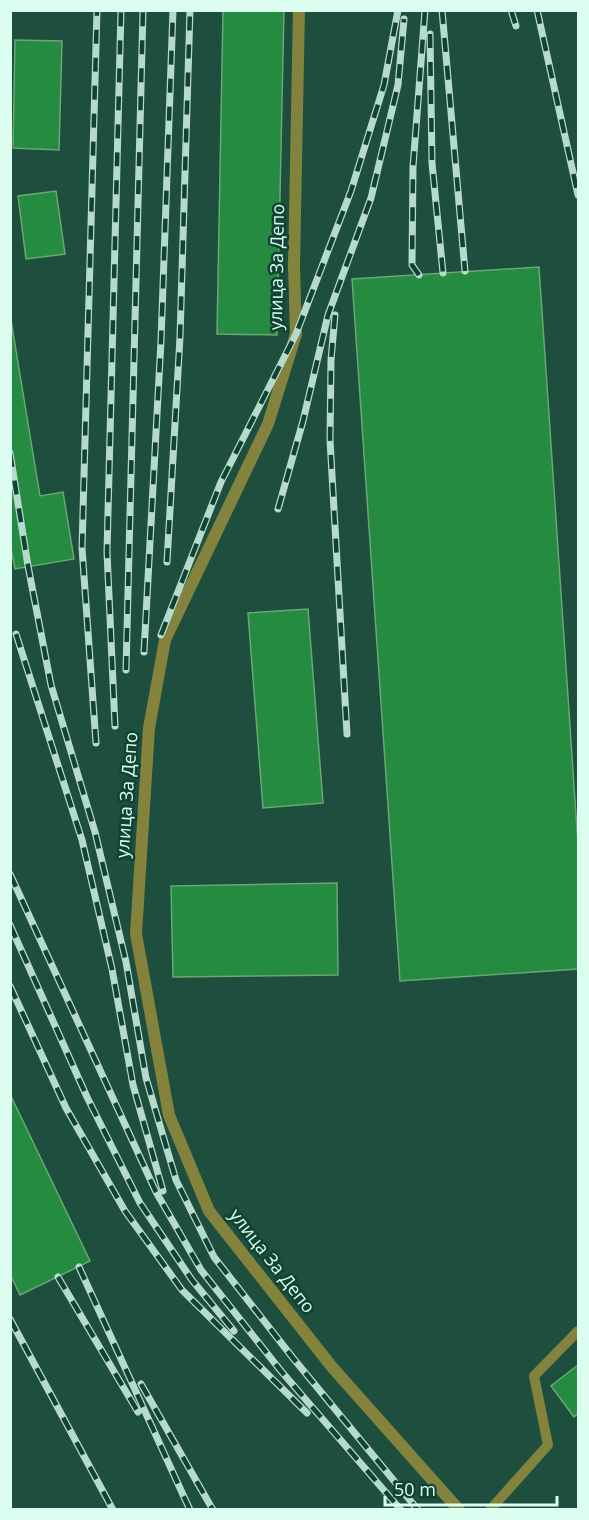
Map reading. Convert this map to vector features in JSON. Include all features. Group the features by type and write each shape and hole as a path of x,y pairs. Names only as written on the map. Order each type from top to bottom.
{"street":[{"name":"улица За Депо","path":"299,10 294,266 296,334 268,424 165,640 149,728 136,934 169,1115 209,1211 332,1366 459,1509"}],"lane":[{"path":"489,1509 548,1445 534,1376 579,1331"}],"building":[{"path":"223,10 284,10 277,335 217,334"},
{"path":"15,40 62,41 59,150 13,148"},
{"path":"56,191 65,254 26,259 18,196"},
{"path":"539,267 578,845 578,969 400,981 352,279"},
{"path":"10,314 40,496 63,492 74,559 15,569 10,543"},
{"path":"308,609 323,803 263,808 248,613"},
{"path":"337,883 338,975 173,977 171,886"},
{"path":"10,1094 90,1261 20,1295 10,1274"},
{"path":"578,1365 578,1413 574,1417 551,1386"}],"railway":[{"path":"96,743 82,548 97,10"},
{"path":"115,726 107,552 121,10"},
{"path":"126,670 143,10"},
{"path":"144,652 161,341 173,10"},
{"path":"167,562 180,337 190,10"},
{"path":"161,635 221,482 296,334 351,191 384,85 398,10"},
{"path":"419,275 412,265 413,167 425,10"},
{"path":"442,10 465,271"},
{"path":"511,10 516,26"},
{"path":"537,10 578,195"},
{"path":"278,509 303,421 328,315 371,198 398,85 404,19"},
{"path":"430,34 432,163 443,273"},
{"path":"335,315 331,360 330,440 347,734"},
{"path":"10,453 28,566 51,685 95,832 126,962 146,1078 176,1180 214,1257 293,1358 418,1510"},
{"path":"16,634 82,840 112,969 133,1085 163,1191"},
{"path":"10,874 156,1192 201,1270 281,1371 401,1510"},
{"path":"10,925 87,1097 140,1203 192,1280 234,1331"},
{"path":"10,986 66,1108 125,1211 182,1290 307,1413"},
{"path":"79,1267 190,1510"},
{"path":"58,1277 138,1412"},
{"path":"10,1319 113,1510"},
{"path":"141,1384 213,1510"}]}
